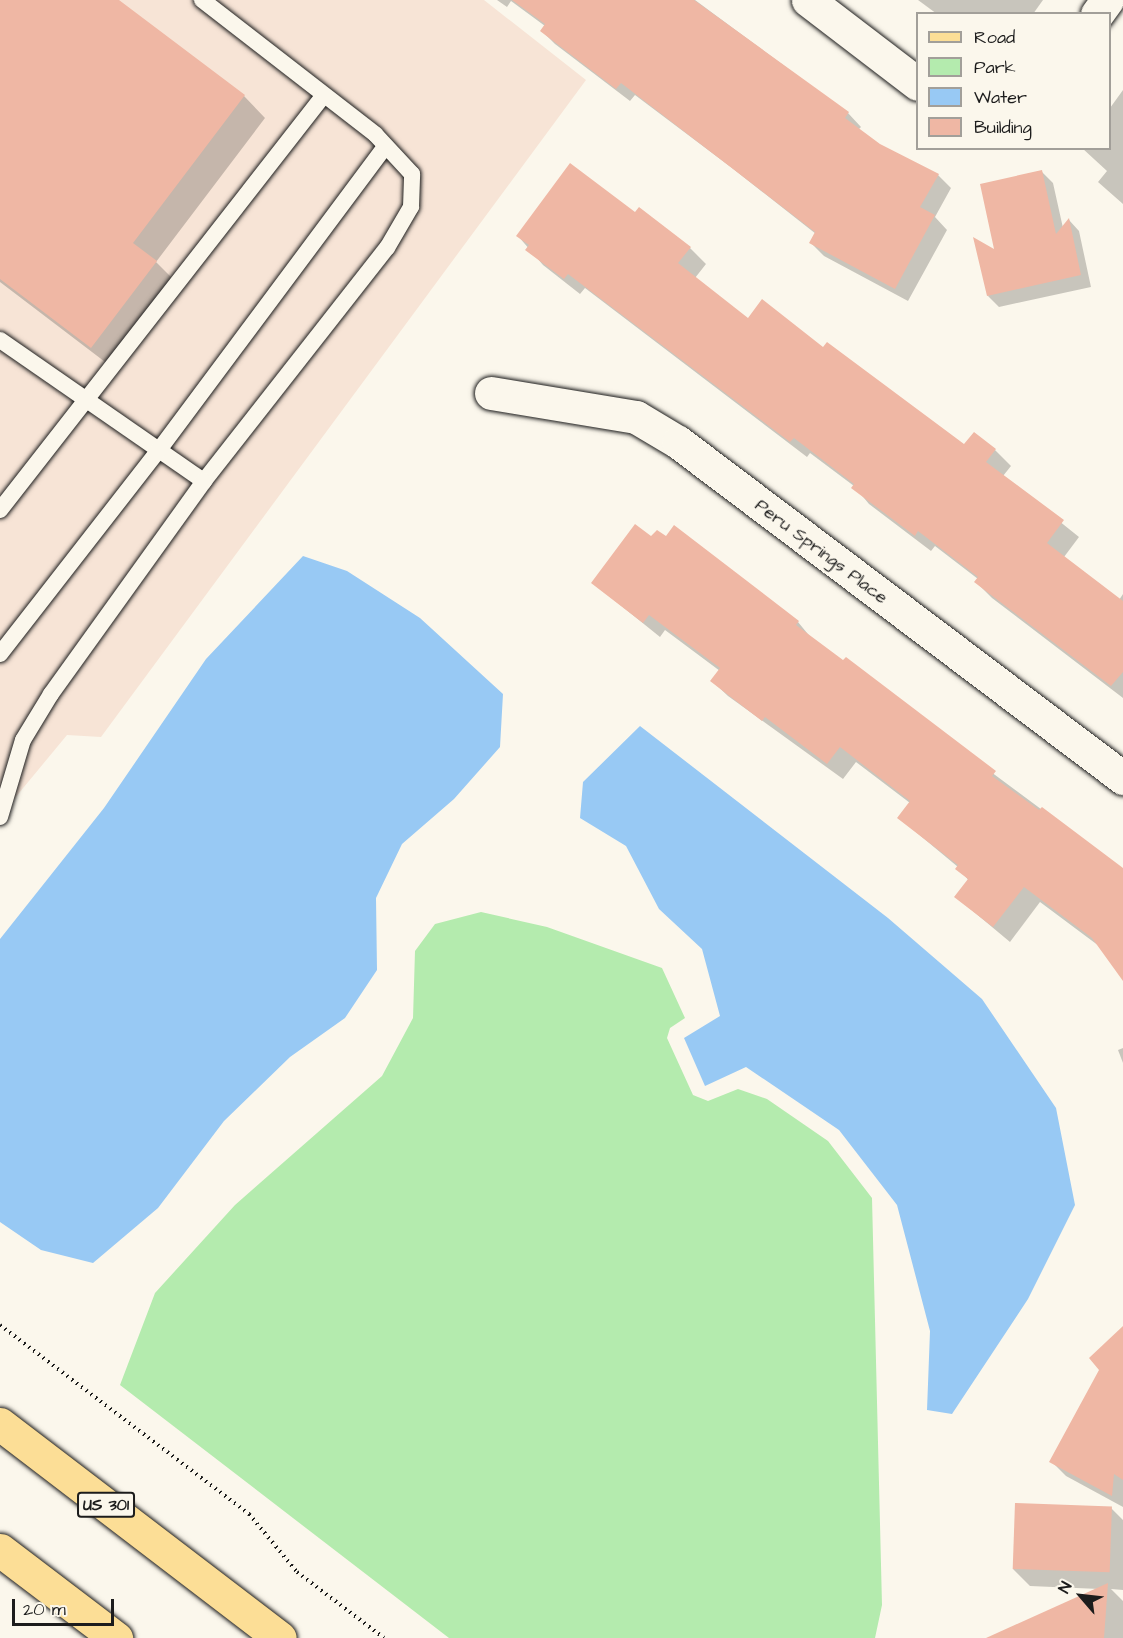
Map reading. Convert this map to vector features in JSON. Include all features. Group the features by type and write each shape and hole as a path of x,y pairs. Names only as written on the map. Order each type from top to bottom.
{"main road":[{"name":"US 301","path":"0,1424 280,1638"},
{"path":"0,1550 116,1638"}],"street":[{"path":"808,0 916,82"},
{"name":"Peru Springs Place","path":"490,393 636,417 678,442 1123,778"}],"lane":[{"path":"0,817 23,740 51,694 204,481 387,248 411,207 412,174 386,146 202,0"},
{"path":"0,510 324,95"},
{"path":"0,654 159,450 386,146"},
{"path":"1,342 204,481"}],"path":[{"path":"0,1325 249,1514 297,1572 384,1638"}],"shaded area":[{"path":"0,0 484,0 586,80 101,737 67,735 0,816"}],"green space":[{"path":"481,912 547,927 662,968 685,1018 670,1028 667,1038 693,1095 708,1101 738,1089 767,1099 828,1141 872,1198 882,1605 875,1638 449,1638 120,1385 155,1293 235,1205 382,1076 413,1018 415,951 435,924"}],"water":[{"path":"303,556 347,571 420,618 503,694 500,747 454,799 402,844 376,898 377,970 345,1018 290,1057 224,1121 158,1208 93,1263 41,1250 0,1222 0,939 104,808 206,659"},
{"path":"640,726 888,918 982,999 1056,1108 1075,1205 1028,1299 952,1414 927,1410 930,1331 897,1205 839,1130 746,1067 705,1086 684,1038 720,1016 702,949 659,909 626,846 580,818 583,782"}],"building":[{"path":"0,0 119,0 245,95 133,243 157,261 91,348 0,279"},
{"path":"512,0 694,0 849,112 845,118 880,144 939,174 920,207 935,215 895,289 809,243 815,232 621,83 616,89 540,31 545,24"},
{"path":"570,163 635,212 639,207 691,247 678,263 748,318 762,299 823,347 827,342 964,444 974,432 996,449 986,462 1064,520 1047,543 1123,601 1123,672 1111,686 974,582 978,577 918,531 915,536 851,488 854,484 794,438 790,442 568,274 564,279 525,250 529,245 516,236"},
{"path":"1042,170 1056,234 1069,218 1081,275 987,296 973,237 994,249 980,184"},
{"path":"635,524 651,536 657,530 666,536 674,525 799,621 796,625 843,660 846,657 996,771 992,776 1039,810 1042,807 1123,868 1123,981 1092,938 1024,887 993,927 954,897 968,879 955,869 958,865 897,818 910,801 840,747 827,764 765,717 762,721 710,681 720,668 649,615 643,623 591,583"},
{"path":"1123,1326 1123,1480 1114,1474 1112,1496 1049,1462 1099,1370 1089,1358"},
{"path":"1015,1503 1112,1506 1110,1572 1013,1569"},
{"path":"1108,1583 1104,1638 986,1638"}]}
